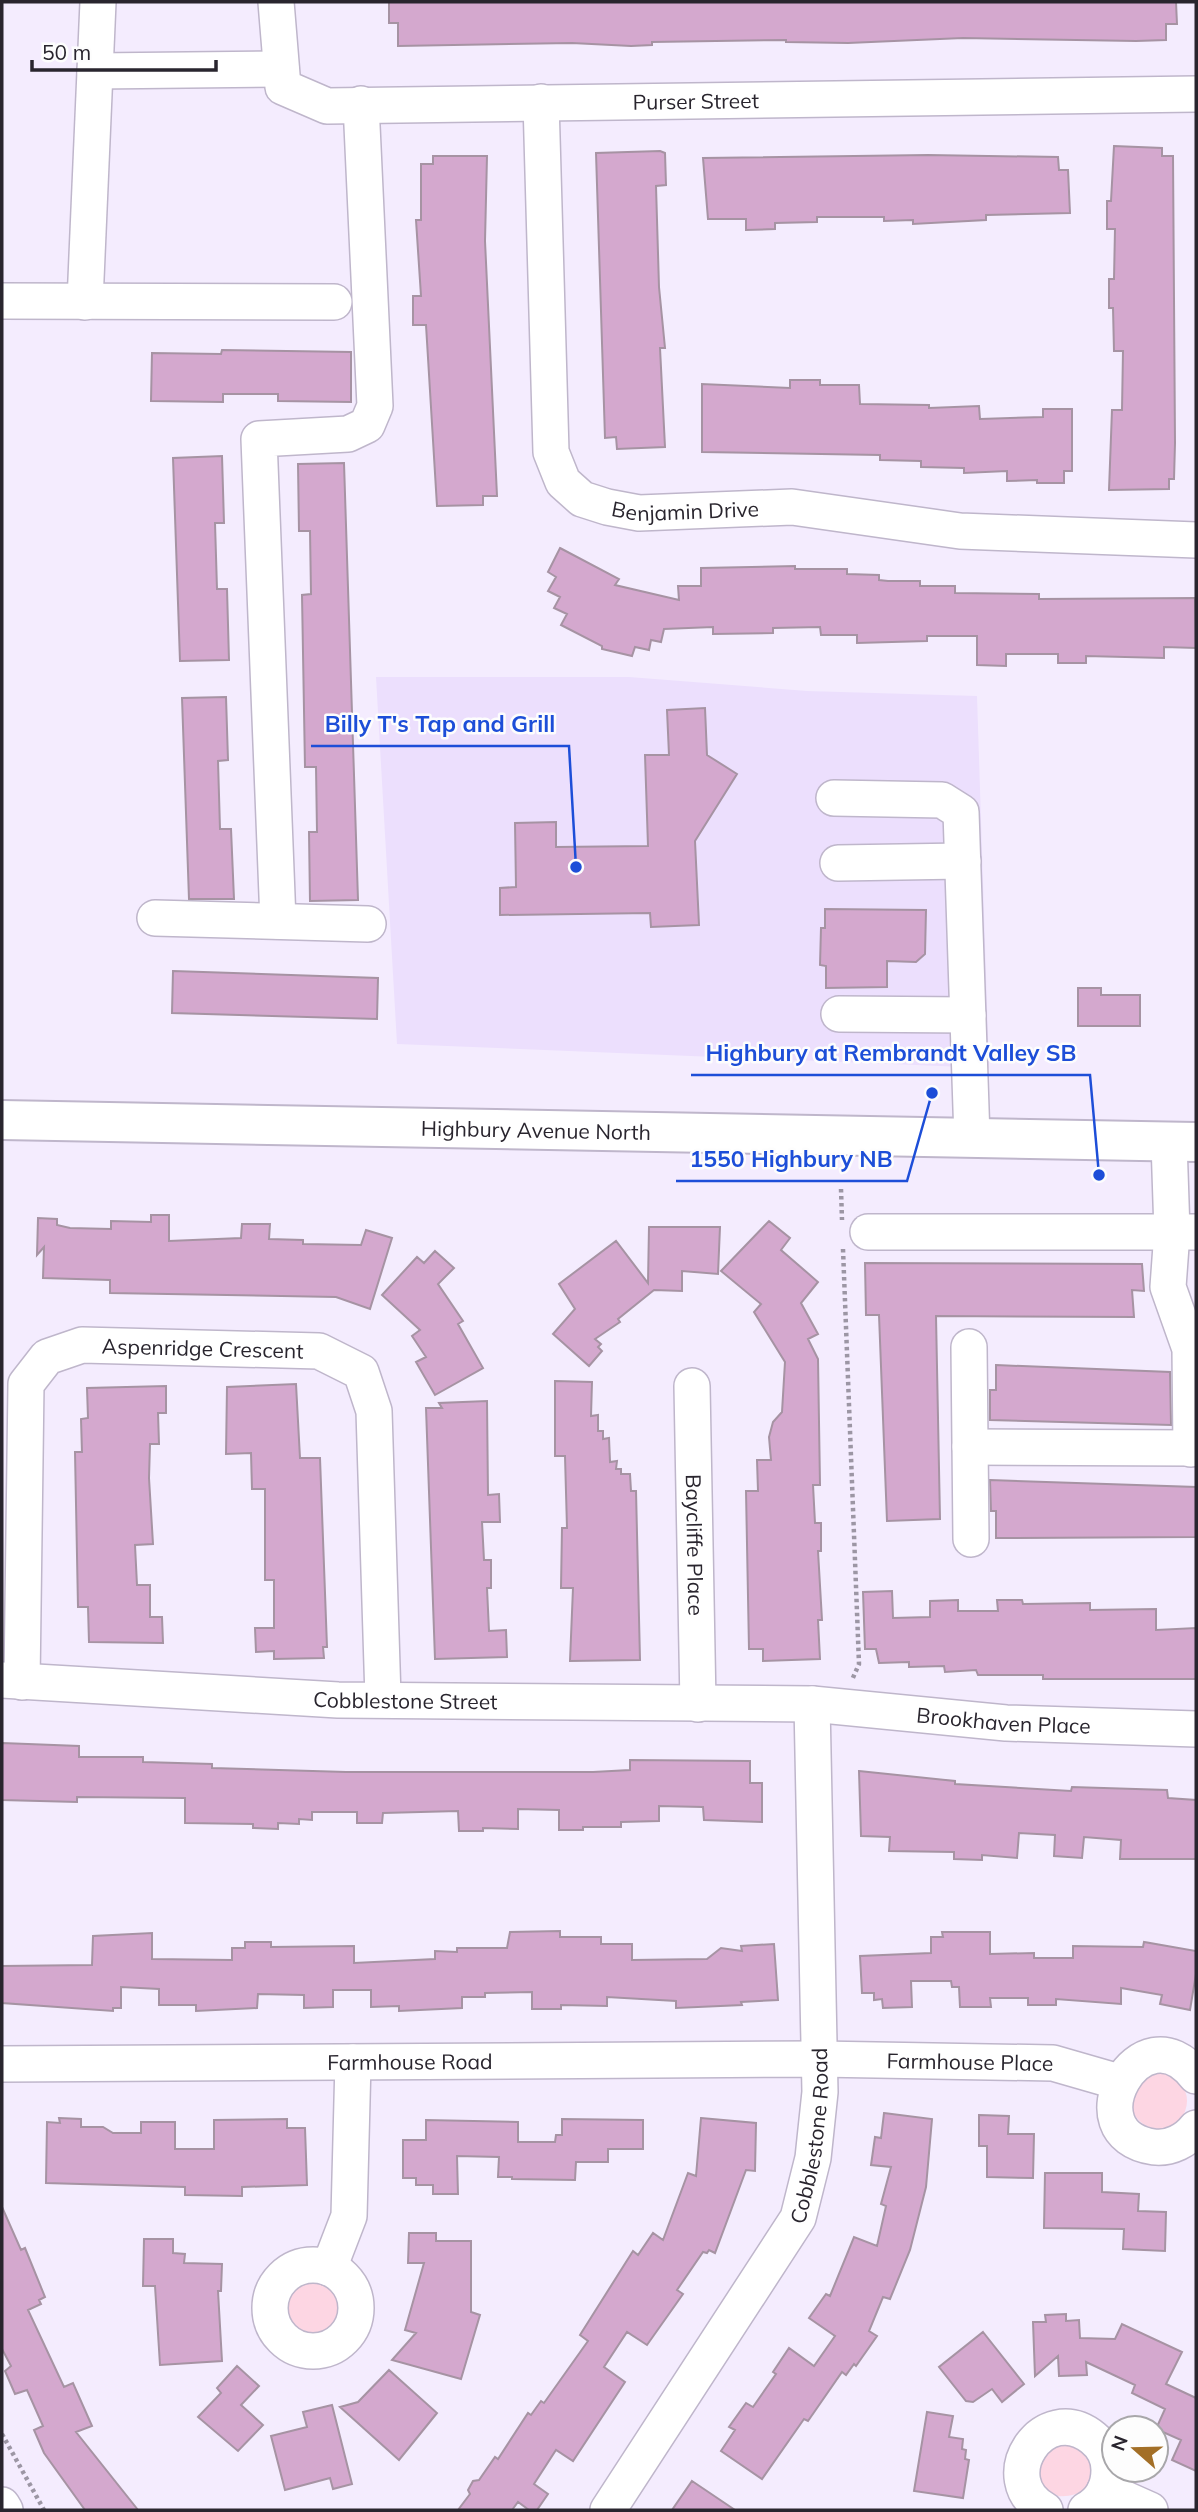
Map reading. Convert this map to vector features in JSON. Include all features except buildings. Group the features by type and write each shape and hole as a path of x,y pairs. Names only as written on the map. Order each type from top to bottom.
{"main road":[{"name":"Highbury Avenue North","path":"2,1120 1182,1142"}],"street":[{"path":"85,302 98,2"},
{"path":"95,71 281,69 276,2"},
{"name":"Purser Street","path":"281,69 284,87 327,106 1196,93"},
{"name":"Benjamin Drive","path":"541,102 551,452 563,482 582,499 639,513 792,507 960,531 1196,540"},
{"path":"278,921 259,439 348,434 367,425 375,406 361,104"},
{"path":"2,301 334,302"},
{"path":"834,798 942,800 961,813 972,1138"},
{"path":"838,863 963,861"},
{"path":"155,918 368,923"},
{"path":"839,1014 968,1015"},
{"path":"970,1447 1194,1448 1189,1349 1168,1287 1184,1232 1182,1142"},
{"path":"851,1236 1184,1232"},
{"name":"Aspenridge Crescent","path":"12,1681 26,1384 47,1357 82,1345 319,1351 361,1372 374,1411 383,1698"},
{"path":"969,1348 971,1539"},
{"name":"Baycliffe Place","path":"692,1386 698,1704"},
{"name":"Cobblestone Street","path":"12,1681 338,1700 383,1698 812,1704"},
{"name":"Brookhaven Place","path":"812,1704 1006,1723 1196,1729"},
{"name":"Cobblestone Road","path":"608,2510 798,2218 813,2158 820,2092 812,1704"},
{"path":"1196,2076 1184,2063 1170,2057 1154,2056 1127,2070 1119,2082 1115,2096 1120,2125 1142,2144 1170,2146 1184,2140 1196,2128"},
{"name":"Farmhouse Road","path":"2,2064 819,2059"},
{"name":"Farmhouse Place","path":"819,2059 1053,2063 1119,2082"},
{"path":"330,2268 349,2216 353,2062"},
{"path":"1045,2510 1026,2490 1022,2468 1030,2446 1050,2430 1076,2429 1098,2442 1109,2465 1096,2500 1150,2510"},
{"path":"2,2505 5,2510"}],"path":[{"path":"841,1189 851,1236 859,1664 850,1683"},
{"path":"2,2434 44,2510"}],"shaded area":[{"path":"376,677 629,677 807,691 977,696 989,1068 397,1044"},
{"path":"1153,2073 1165,2073 1175,2077 1183,2085 1187,2101 1183,2117 1175,2125 1165,2129 1153,2129 1143,2125 1135,2117 1131,2107 1131,2095 1135,2085 1143,2077"},
{"path":"306,2280 318,2280 328,2284 336,2292 340,2308 336,2324 328,2332 318,2336 306,2336 296,2332 288,2324 284,2314 284,2302 288,2292 296,2284"},
{"path":"1055,2443 1081,2447 1090,2460 1093,2472 1091,2481 1079,2493 1060,2496 1043,2490 1036,2463"}],"place":[{"name":"Billy T's Tap and Grill","path":"576,867"},
{"name":"1550 Highbury NB","path":"932,1093"},
{"name":"Highbury at Rembrandt Valley SB","path":"1099,1175"}]}
